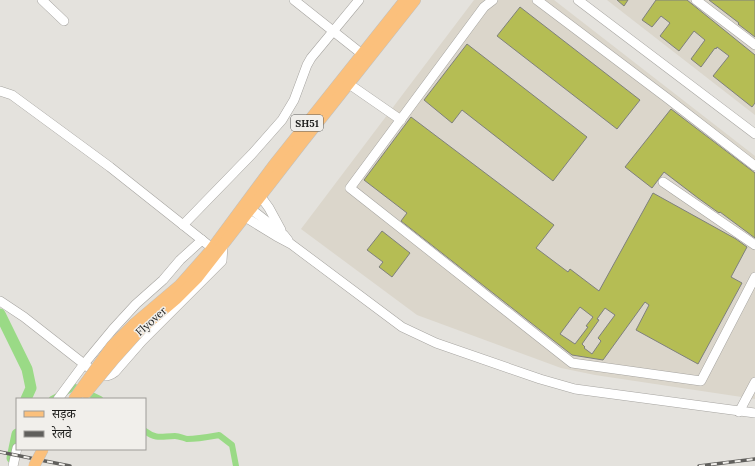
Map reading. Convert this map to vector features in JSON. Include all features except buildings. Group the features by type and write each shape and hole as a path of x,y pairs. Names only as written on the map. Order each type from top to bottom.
{"main road":[{"name":"SH51","path":"223,246 349,84 365,56 405,0"},
{"name":"SH51","path":"212,248 273,166 365,56 415,0"},
{"name":"Flyover","path":"82,398 115,358 138,326 176,299 193,282 223,246"},
{"name":"Flyover","path":"75,398 104,357 180,285 212,248"},
{"path":"34,466 42,450"},
{"path":"42,466 50,450"}],"street":[{"path":"42,0 64,21"},
{"path":"294,0 365,56"},
{"path":"184,225 252,154 282,120 289,110 297,93 311,58 359,0"},
{"path":"493,0 484,7 350,188 572,363 701,381 755,277"},
{"path":"537,0 755,166"},
{"path":"578,0 755,134"},
{"path":"696,0 755,45"},
{"path":"349,84 400,120"},
{"path":"0,91 12,95 110,168 212,248"},
{"path":"663,182 755,245"},
{"path":"261,197 291,244"},
{"path":"248,213 284,235"},
{"path":"248,213 276,236 291,244 402,327 436,343 540,379 575,389 755,413"},
{"path":"60,397 84,364 136,304 163,280 180,260 202,240"},
{"path":"3,303 24,317 84,364 102,376 110,376 142,340 218,266 222,261 223,246"},
{"path":"739,412 755,382"},
{"path":"13,466 17,450"}],"shaded area":[{"path":"474,0 554,0 755,156 755,399 595,375 561,368 417,315 301,229"},
{"path":"607,0 755,0 755,115"}],"waterway":[{"path":"0,314 27,369 31,388 26,398"},
{"path":"54,398 75,387 98,398"},
{"path":"146,432 156,437 176,436 187,439 219,435 232,445 236,466"},
{"path":"12,458 16,439"}],"railway":[{"path":"0,452 70,466"},
{"path":"699,466 755,459"}]}
